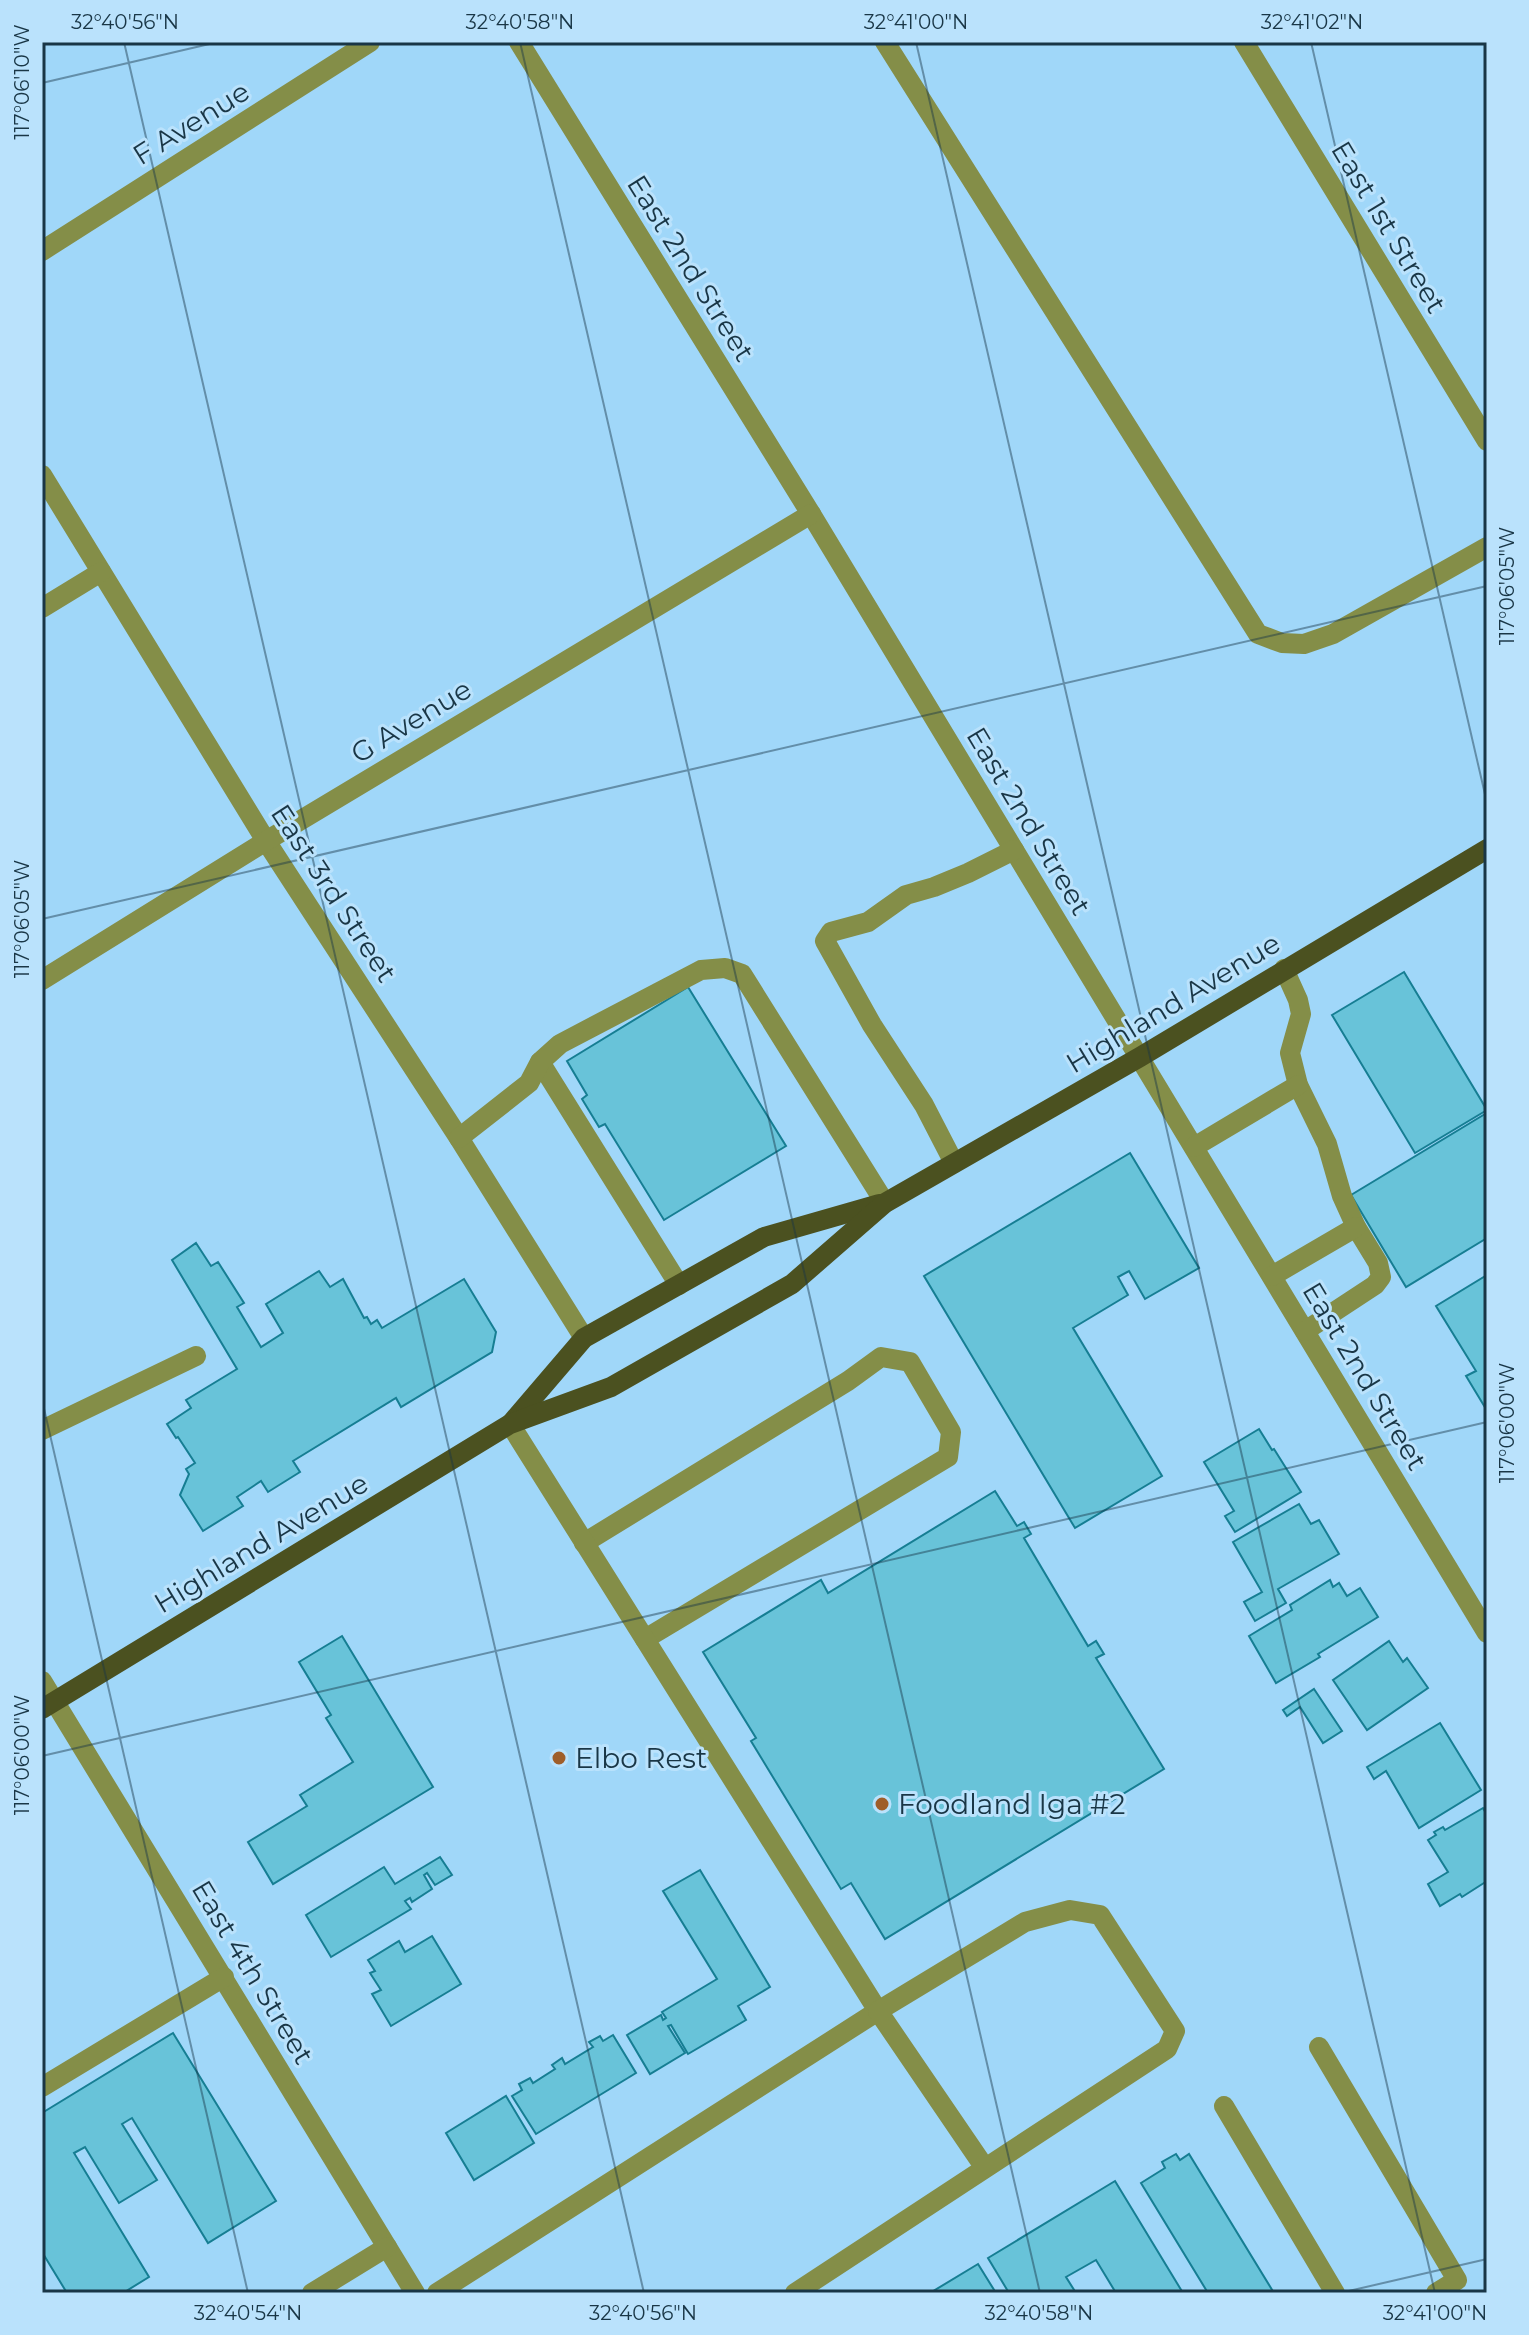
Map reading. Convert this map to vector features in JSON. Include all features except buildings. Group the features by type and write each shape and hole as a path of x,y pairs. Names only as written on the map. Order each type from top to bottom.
{"main road":[{"name":"Highland Avenue","path":"48,1705 510,1424 611,1387 792,1284 885,1203 1140,1057 1487,849"},
{"name":"Highland Avenue","path":"510,1424 584,1338 764,1237 885,1203"}],"street":[{"name":"F Avenue","path":"42,251 370,42"},
{"name":"East 2nd Street","path":"519,42 811,514 1487,1633"},
{"path":"885,42 1258,634 1282,643 1304,644 1333,634 1487,547"},
{"name":"East 1st Street","path":"1244,42 1487,441"},
{"name":"East 3rd Street","path":"42,475 266,841 459,1138 584,1338"},
{"name":"G Avenue","path":"42,980 266,841 811,514"},
{"path":"42,608 101,572"},
{"path":"954,1163 924,1105 872,1025 825,941 831,932 868,922 906,895 957,878 1014,850"},
{"path":"459,1138 529,1083 540,1062 560,1044 701,970 725,968 742,974 885,1203"},
{"path":"1284,969 1301,1014 1290,1053 1298,1085 1327,1144 1342,1196 1378,1263 1381,1277 1375,1285 1305,1331"},
{"path":"540,1062 679,1285"},
{"path":"1194,1147 1298,1085"},
{"path":"1272,1276 1356,1227"},
{"path":"42,1430 196,1356"},
{"path":"584,1543 848,1381 881,1357 910,1362 951,1432 948,1457 645,1639"},
{"path":"510,1424 878,2011 985,2168"},
{"name":"East 4th Street","path":"42,1681 48,1705 224,1977 415,2293"},
{"path":"437,2293 878,2011 1025,1922 1070,1910 1100,1915 1175,2031 1167,2049 795,2293"},
{"path":"42,2087 224,1977"},
{"path":"1319,2047 1461,2287 1436,2293"},
{"path":"1224,2106 1335,2293"},
{"path":"312,2293 387,2247"}],"place":[{"name":"Elbo Rest","path":"559,1758"},
{"name":"Foodland Iga #2","path":"882,1804"}]}
